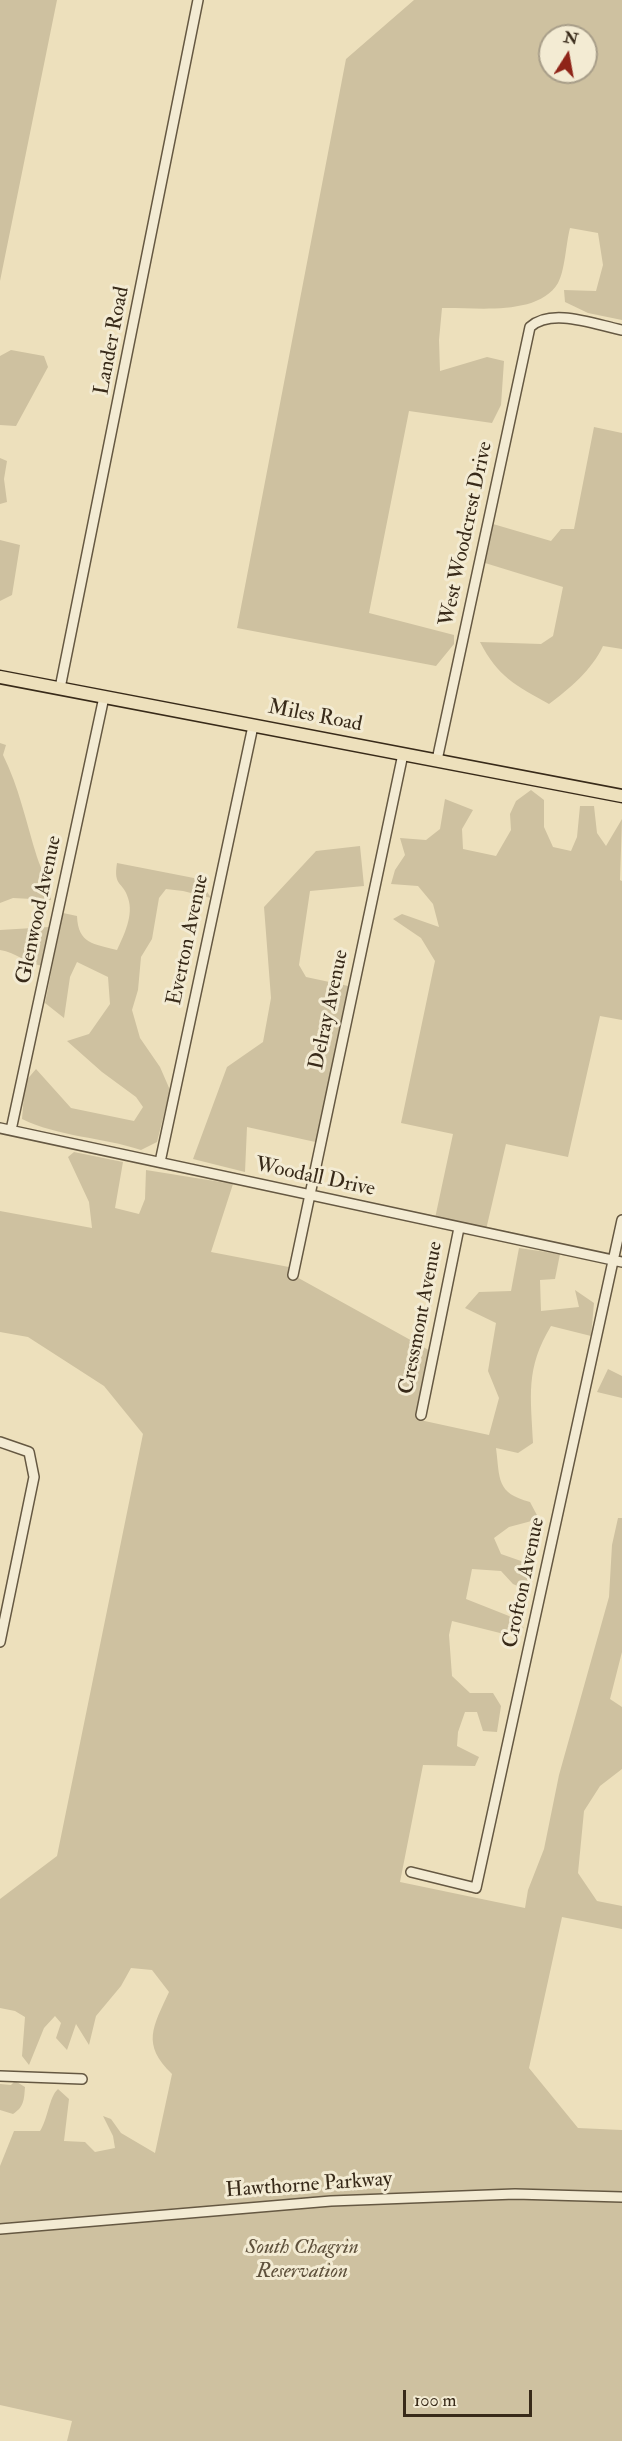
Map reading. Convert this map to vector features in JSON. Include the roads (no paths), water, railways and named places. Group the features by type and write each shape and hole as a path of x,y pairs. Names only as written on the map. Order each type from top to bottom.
{"main road":[{"name":"Miles Road","path":"0,677 622,796"}],"street":[{"name":"Lander Road","path":"60,688 198,0"},
{"name":"West Woodcrest Drive","path":"437,760 530,327 538,319 553,317 622,330"},
{"name":"Glenwood Avenue","path":"11,1131 105,697"},
{"name":"Everton Avenue","path":"160,1162 253,726"},
{"name":"Delray Avenue","path":"293,1275 403,754"},
{"name":"Woodall Drive","path":"0,1128 618,1262"},
{"name":"Crofton Avenue","path":"411,1872 476,1887 618,1262 622,1220"},
{"name":"Cressmont Avenue","path":"421,1415 459,1228"},
{"path":"0,1442 29,1452 34,1477 0,1642"},
{"path":"0,2076 82,2079"},
{"name":"Hawthorne Parkway","path":"0,2229 331,2201 515,2194 622,2197"}],"park label":[{"name":"South Chagrin Reservation","path":"302,2260"}]}
